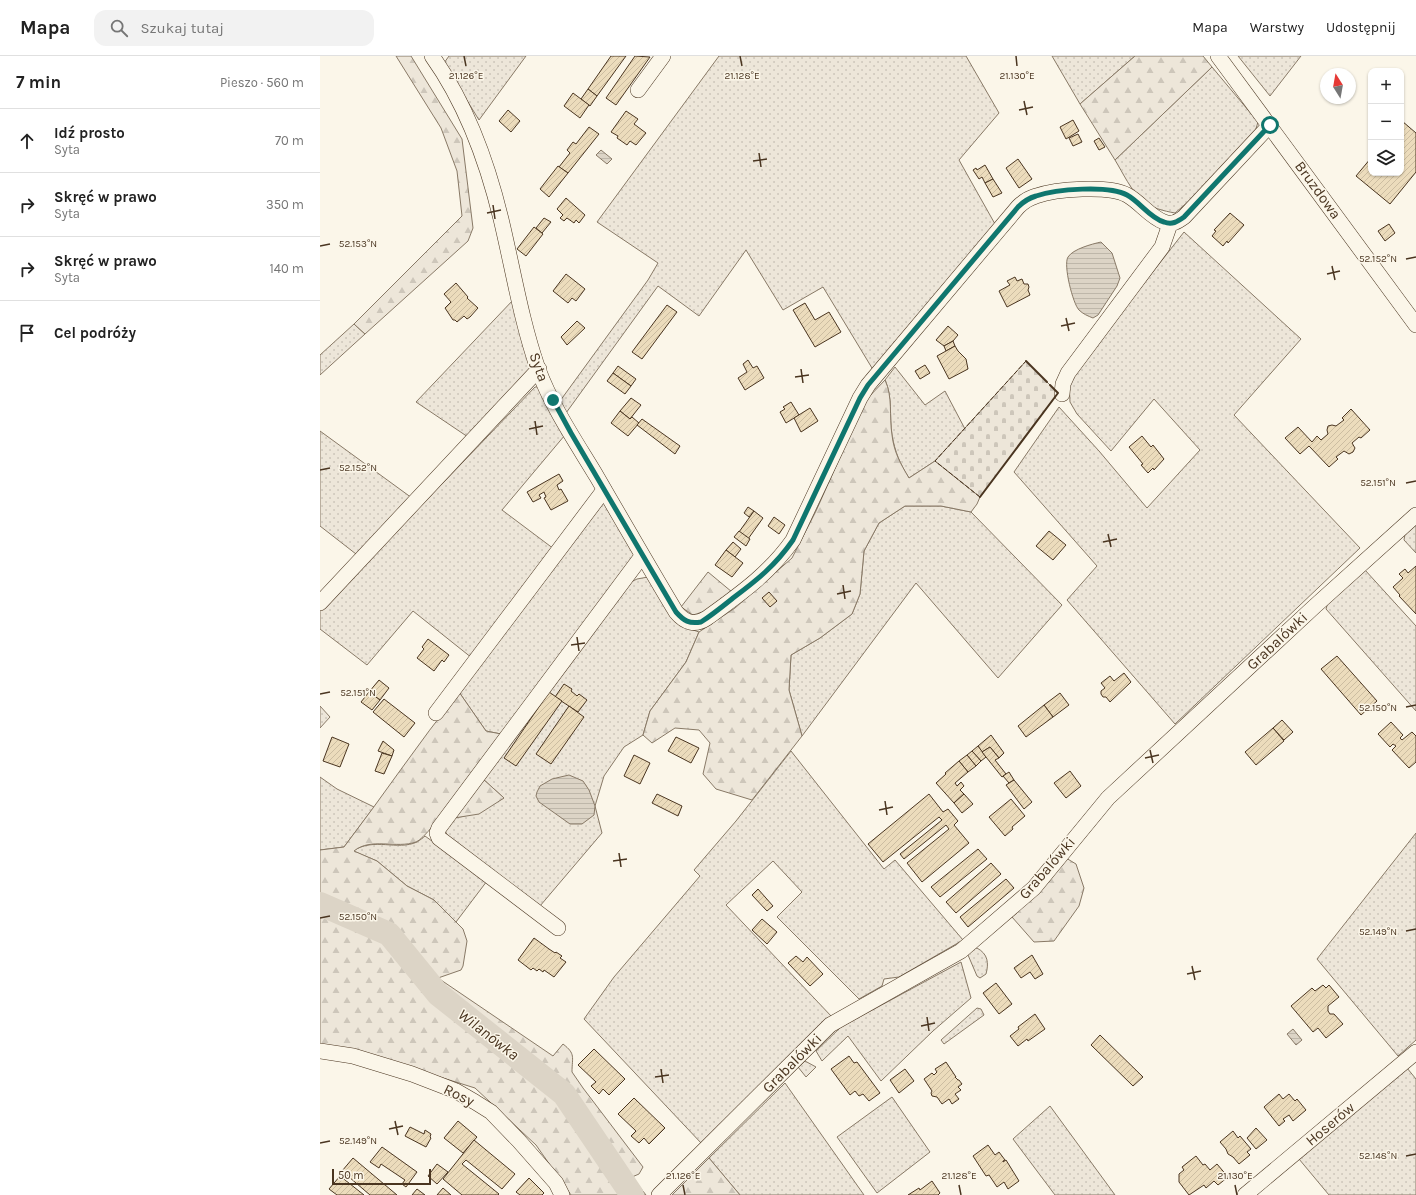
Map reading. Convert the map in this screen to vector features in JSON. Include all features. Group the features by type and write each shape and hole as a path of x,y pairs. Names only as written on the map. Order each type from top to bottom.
{"street":[{"name":"Syta","path":"432,56 460,102 477,140 493,190 526,328 539,369 564,420 642,556 676,612 687,622 701,622 771,568 793,540 860,398 868,385 1018,207 1028,199 1053,192 1080,190 1117,191 1132,198 1155,218 1170,224"},
{"path":"638,90 663,56"},
{"name":"Bruzdowa","path":"1218,56 1416,325"},
{"path":"1062,394 1063,384 1068,373 1162,247 1170,224 1177,222 1184,217 1270,125"},
{"path":"320,603 539,369"},
{"path":"436,713 604,490"},
{"name":"Grabalówki","path":"659,1195 830,1025 961,951 1034,888 1108,798 1315,606 1416,515"},
{"path":"558,928 439,838 437,833 444,821 642,556"},
{"name":"Rosy","path":"320,1051 353,1056 412,1074 456,1091 491,1112 519,1141 556,1184 562,1195"},
{"name":"Hoserów","path":"1245,1195 1416,1052"}],"green space":[{"path":"396,56 411,56 462,139 473,228 468,241 365,334 354,324 462,216 457,171 441,128"},
{"path":"449,56 526,56 479,120 444,63"},
{"path":"719,56 966,56 999,113 959,160 995,224 875,373 823,287 783,310 746,250 699,316 658,286 566,413 560,401 648,280 658,263 597,222"},
{"path":"1052,56 1135,56 1080,104"},
{"path":"1135,56 1203,56 1212,67 1115,160 1080,104"},
{"path":"1238,56 1301,56 1270,96"},
{"path":"1212,67 1258,122 1255,132 1195,196 1175,213 1154,207 1139,197 1115,160"},
{"path":"1184,232 1301,339 1234,415 1360,548 1175,724 1067,600 1097,566 1014,472 1059,407 1099,451 1147,508 1200,450 1154,399 1111,451 1077,414 1070,402 1069,381"},
{"path":"515,298 532,367 468,437 416,402"},
{"path":"354,324 365,334 320,375 320,355"},
{"path":"1026,361 1058,393 980,497 935,461"},
{"path":"895,367 925,405 945,391 965,429 935,461 909,478 898,458 891,428 889,393 885,380"},
{"path":"885,380 889,393 891,428 894,447 909,478 935,461 980,497 971,512 941,506 905,506 879,523 864,551 860,594 852,614 820,638 791,655 789,690 802,736 752,800 716,789 703,774 710,743 699,730 675,728 652,743 643,735 650,711 686,662 699,632 735,608 792,558 816,511 865,401"},
{"path":"535,387 541,387 565,435 502,510 554,549 472,658 413,611 367,665 320,629 320,611"},
{"path":"320,431 412,498 356,554 320,526"},
{"path":"605,499 635,553 625,571 501,734 486,731 459,692"},
{"path":"905,506 941,506 971,512 1062,605 998,678 916,583 802,736 789,690 791,655 820,638 852,614 860,594 864,551 879,523"},
{"path":"1416,525 1416,553 1404,540 1405,534"},
{"path":"1365,570 1416,626 1416,711 1326,609 1328,602"},
{"path":"708,572 732,592 709,610 693,615 681,607"},
{"path":"648,577 679,625 699,632 686,662 650,711 643,735 624,747 604,776 595,806 602,833 540,906 448,838 445,830 454,818 465,816 504,798 483,779 629,583 637,579"},
{"path":"459,692 486,731 501,734 446,810 423,837 416,842 408,844 368,845 354,851 377,861 407,886 434,900 463,929 467,941 461,970 438,978 553,1056 563,1044 570,1050 572,1053 572,1072 643,1167 639,1174 632,1177 646,1195 571,1195 536,1145 475,1088 350,1049 320,1046 320,850 344,847"},
{"path":"320,706 330,717 320,728"},
{"path":"791,751 884,869 895,860 963,940 899,977 884,979 882,986 859,999 777,917 802,892 773,861 726,905 832,1017 702,1144 584,1019 614,977 700,876 694,870 736,821"},
{"path":"320,777 337,789 374,807 344,847 320,850"},
{"path":"483,779 504,798 479,814 454,818"},
{"path":"1416,833 1416,1040 1398,1056 1317,959"},
{"path":"425,836 487,881 456,922 434,900 407,886 377,861 353,851 361,847 377,844 409,844 417,842"},
{"path":"1066,858 1076,864 1084,888 1079,906 1054,941 1034,942 1012,917 1047,884"},
{"path":"977,948 981,950 987,959 986,974 980,978 977,976 968,955 970,950"},
{"path":"961,962 971,998 933,1031 881,1081 848,1036 822,1061 816,1051 841,1027"},
{"path":"977,1008 981,1009 984,1015 944,1044 941,1040"},
{"path":"805,1061 816,1067 806,1077 798,1067"},
{"path":"1407,1068 1416,1079 1416,1195 1329,1195 1299,1159"},
{"path":"785,1083 864,1195 740,1195 709,1158"},
{"path":"892,1097 930,1152 877,1193 837,1137"},
{"path":"1050,1106 1115,1195 1055,1195 1013,1139"},
{"path":"709,1158 740,1195 672,1195"}],"shaded area":[{"path":"601,150 612,159 607,164 596,155"},
{"path":"1101,242 1112,253 1120,278 1117,286 1098,315 1093,318 1082,313 1074,300 1069,284 1067,261 1070,254 1083,247"},
{"path":"569,775 583,781 589,790 595,806 594,815 582,824 570,824 539,802 536,796 540,786 552,779"},
{"path":"1293,1029 1302,1040 1296,1045 1287,1034"}],"building":[{"path":"611,56 626,56 597,96 588,89"},
{"path":"635,56 650,57 616,105 606,98"},
{"path":"588,89 597,96 590,106 581,99"},
{"path":"573,93 589,105 580,118 564,106"},
{"path":"508,110 520,121 511,132 499,121"},
{"path":"626,111 638,119 634,124 646,133 636,145 630,141 627,145 617,138 618,136 611,132"},
{"path":"1073,120 1079,131 1066,139 1060,127"},
{"path":"1404,123 1416,133 1416,172 1390,204 1356,176 1368,162 1368,176 1404,176"},
{"path":"589,127 599,134 568,173 559,167 570,153 567,150 573,142 576,144"},
{"path":"1078,134 1082,142 1073,146 1069,138"},
{"path":"1099,138 1105,147 1099,150 1094,141"},
{"path":"1018,159 1032,179 1019,188 1006,168"},
{"path":"985,165 993,179 985,183 982,177 979,179 973,170 976,168 977,170"},
{"path":"558,166 568,173 549,197 540,189"},
{"path":"993,179 1002,193 993,197 985,183"},
{"path":"566,198 585,215 579,223 576,220 574,223 567,218 564,221 560,218 563,215 557,209"},
{"path":"1230,213 1244,225 1228,243 1227,241 1223,246 1212,236 1216,231 1214,230"},
{"path":"544,218 551,222 542,233 536,228"},
{"path":"1389,224 1395,233 1385,241 1378,231"},
{"path":"534,227 543,234 526,256 517,249"},
{"path":"566,274 585,289 576,301 572,298 568,303 553,291"},
{"path":"1015,277 1017,281 1022,279 1024,284 1028,284 1030,295 1007,307 999,291 1010,285 1007,281"},
{"path":"456,283 468,297 467,298 478,308 467,319 464,316 457,322 453,320 445,308 451,302 444,294"},
{"path":"805,303 815,320 829,312 841,332 815,347 793,310"},
{"path":"667,305 677,312 642,359 632,352"},
{"path":"577,321 585,328 567,345 561,337"},
{"path":"948,326 958,335 953,341 944,346 936,340"},
{"path":"953,341 955,346 946,351 944,346"},
{"path":"955,346 966,359 968,369 949,379 937,356"},
{"path":"748,360 753,368 757,366 764,378 745,390 738,378 747,372 743,364"},
{"path":"925,365 930,373 920,379 915,371"},
{"path":"618,366 636,379 631,386 613,373"},
{"path":"613,373 631,386 625,394 607,381"},
{"path":"631,398 641,405 630,419 620,411"},
{"path":"791,402 799,415 786,423 780,412 785,409 783,407"},
{"path":"810,408 818,421 801,432 794,418"},
{"path":"1351,409 1370,430 1361,438 1359,437 1352,443 1355,448 1353,452 1349,454 1344,451 1336,457 1338,459 1329,467 1309,446 1300,454 1285,438 1298,427 1312,442 1317,436 1321,440 1328,434 1328,426 1336,426 1344,420 1342,418"},
{"path":"620,411 630,419 632,417 639,423 628,436 611,423"},
{"path":"642,419 680,446 675,454 637,425"},
{"path":"1142,436 1151,447 1153,445 1164,459 1154,470 1153,468 1148,473 1141,465 1143,464 1129,447"},
{"path":"559,474 563,481 557,485 568,501 551,510 544,498 546,497 544,492 539,495 541,498 533,502 527,492"},
{"path":"748,507 754,511 749,517 744,513"},
{"path":"754,511 763,518 748,539 739,532"},
{"path":"774,517 785,525 779,534 768,526"},
{"path":"739,531 750,539 746,546 734,537"},
{"path":"1049,531 1066,545 1053,560 1036,546"},
{"path":"733,542 741,549 735,557 726,550"},
{"path":"726,550 743,563 732,577 715,565"},
{"path":"1416,566 1416,614 1399,596 1400,595 1393,587 1403,578 1399,574 1405,569 1408,573"},
{"path":"769,592 777,601 770,607 762,598"},
{"path":"428,639 449,655 444,662 442,660 434,671 417,658 424,649 422,647"},
{"path":"1337,656 1377,701 1361,715 1321,669"},
{"path":"1124,673 1131,682 1110,702 1101,694 1101,691 1105,688 1101,683 1110,676 1114,681"},
{"path":"379,680 389,688 380,700 369,692"},
{"path":"564,684 572,689 571,691 577,696 579,694 587,700 578,712 555,697"},
{"path":"369,692 380,700 372,710 361,702"},
{"path":"549,692 562,701 516,766 504,758"},
{"path":"1060,693 1069,705 1053,717 1044,705"},
{"path":"384,699 415,723 404,737 373,712"},
{"path":"1044,705 1053,717 1026,737 1018,726"},
{"path":"569,706 584,717 551,764 536,754"},
{"path":"1282,720 1293,732 1284,740 1273,728"},
{"path":"1391,722 1403,735 1400,738 1402,740 1412,732 1416,736 1416,762 1409,768 1392,750 1396,746 1393,744 1390,747 1378,734"},
{"path":"1273,728 1284,741 1256,765 1245,752"},
{"path":"991,735 1004,753 999,758 990,747 982,752 978,746"},
{"path":"332,737 349,744 340,767 323,761"},
{"path":"676,737 699,748 691,763 668,751"},
{"path":"383,741 394,750 392,756 378,751"},
{"path":"978,746 986,757 981,761 972,751"},
{"path":"990,747 999,758 995,760 1006,774 1002,777 982,752"},
{"path":"972,751 981,761 976,766 967,755"},
{"path":"382,753 392,756 384,774 375,771"},
{"path":"634,755 650,763 640,784 624,776"},
{"path":"967,755 976,766 968,772 959,761"},
{"path":"959,761 968,772 955,783 957,786 961,782 964,786 960,790 964,794 954,803 936,783"},
{"path":"1070,771 1081,786 1066,798 1054,783"},
{"path":"1009,772 1014,780 1009,783 1003,776"},
{"path":"1014,780 1032,802 1024,809 1006,785"},
{"path":"657,794 682,806 678,816 652,803"},
{"path":"929,794 943,812 948,809 958,821 954,825 969,843 922,882 907,863 949,829 946,825 904,859 900,854 942,820 939,817 883,862 868,844"},
{"path":"964,794 973,804 962,813 954,803"},
{"path":"1011,799 1025,816 1012,827 1013,829 1005,836 989,817"},
{"path":"978,849 987,859 940,897 931,887"},
{"path":"991,863 1001,874 956,913 946,902"},
{"path":"1006,879 1014,888 968,927 960,917"},
{"path":"758,889 773,906 767,911 752,895"},
{"path":"762,919 777,932 767,944 752,930"},
{"path":"534,938 555,953 556,952 562,956 560,958 566,962 554,977 544,970 543,972 539,969 537,971 533,968 531,970 518,960"},
{"path":"1032,955 1043,974 1035,979 1030,972 1021,978 1014,968"},
{"path":"796,956 803,962 807,957 823,974 810,986 788,963"},
{"path":"996,983 1012,1004 999,1014 983,993"},
{"path":"1323,985 1326,988 1329,985 1339,997 1328,1006 1328,1011 1330,1014 1334,1014 1343,1024 1326,1038 1318,1028 1313,1032 1291,1006 1312,988 1315,991"},
{"path":"1035,1014 1045,1029 1018,1046 1010,1036 1019,1029 1018,1027"},
{"path":"1100,1035 1143,1077 1133,1086 1091,1045"},
{"path":"594,1049 625,1079 609,1095 603,1089 599,1094 591,1086 596,1082 578,1065"},
{"path":"849,1056 854,1063 857,1062 880,1093 869,1101 863,1094 859,1096 855,1091 850,1095 831,1069"},
{"path":"946,1062 955,1077 962,1084 958,1087 961,1090 955,1094 959,1099 952,1104 949,1099 942,1104 937,1097 932,1096 932,1091 924,1079 932,1073 934,1075 937,1072 935,1069"},
{"path":"905,1069 914,1081 899,1093 890,1080"},
{"path":"1279,1094 1283,1099 1289,1094 1295,1101 1297,1099 1306,1110 1293,1121 1289,1115 1283,1119 1285,1121 1279,1126 1264,1107"},
{"path":"634,1098 665,1128 649,1144 644,1138 639,1143 631,1136 636,1131 618,1114"},
{"path":"458,1121 477,1137 463,1153 444,1138"},
{"path":"410,1127 424,1134 425,1130 431,1134 431,1138 426,1147 405,1136"},
{"path":"1256,1128 1267,1140 1256,1149 1247,1138"},
{"path":"1233,1131 1238,1138 1240,1136 1251,1149 1247,1152 1250,1155 1239,1164 1228,1154 1220,1142"},
{"path":"474,1140 515,1174 502,1189 466,1160 462,1164 499,1194 498,1195 462,1195 443,1179"},
{"path":"988,1145 995,1155 999,1152 1005,1160 1003,1162 1006,1160 1019,1181 1008,1189 1004,1182 997,1187 989,1175 986,1176 973,1156"},
{"path":"382,1147 417,1172 406,1187 402,1184 405,1180 381,1164 379,1168 370,1162"},
{"path":"1196,1156 1203,1165 1205,1164 1210,1170 1217,1164 1228,1177 1218,1185 1214,1181 1206,1188 1204,1185 1189,1195 1179,1182 1179,1174 1184,1170 1182,1167"},
{"path":"353,1158 397,1195 370,1195 342,1171"},
{"path":"437,1164 448,1172 437,1184 428,1176"},
{"path":"340,1176 364,1195 337,1195 329,1189"},
{"path":"529,1178 544,1193 542,1195 520,1195 516,1192"},
{"path":"932,1181 940,1193 938,1195 908,1195 919,1188 920,1190"},
{"path":"443,1188 451,1195 437,1195"},
{"path":"417,1189 425,1195 412,1195"}],"waterway":[{"name":"Wilanówka","path":"320,904 389,934 438,994 564,1094 632,1195"}],"fence":[{"path":"980,497 935,461 1026,361"}],"wall":[{"path":"1026,361 1047,382"},
{"path":"980,497 1058,393 1050,385"}],"route":[{"path":"553,400 642,556 676,612 687,622 701,622 758,580 784,553 793,540 860,398 868,385 1022,203 1036,196 1053,192 1080,190 1117,191 1126,194 1155,218 1170,224 1177,222 1184,217 1270,125"}]}
